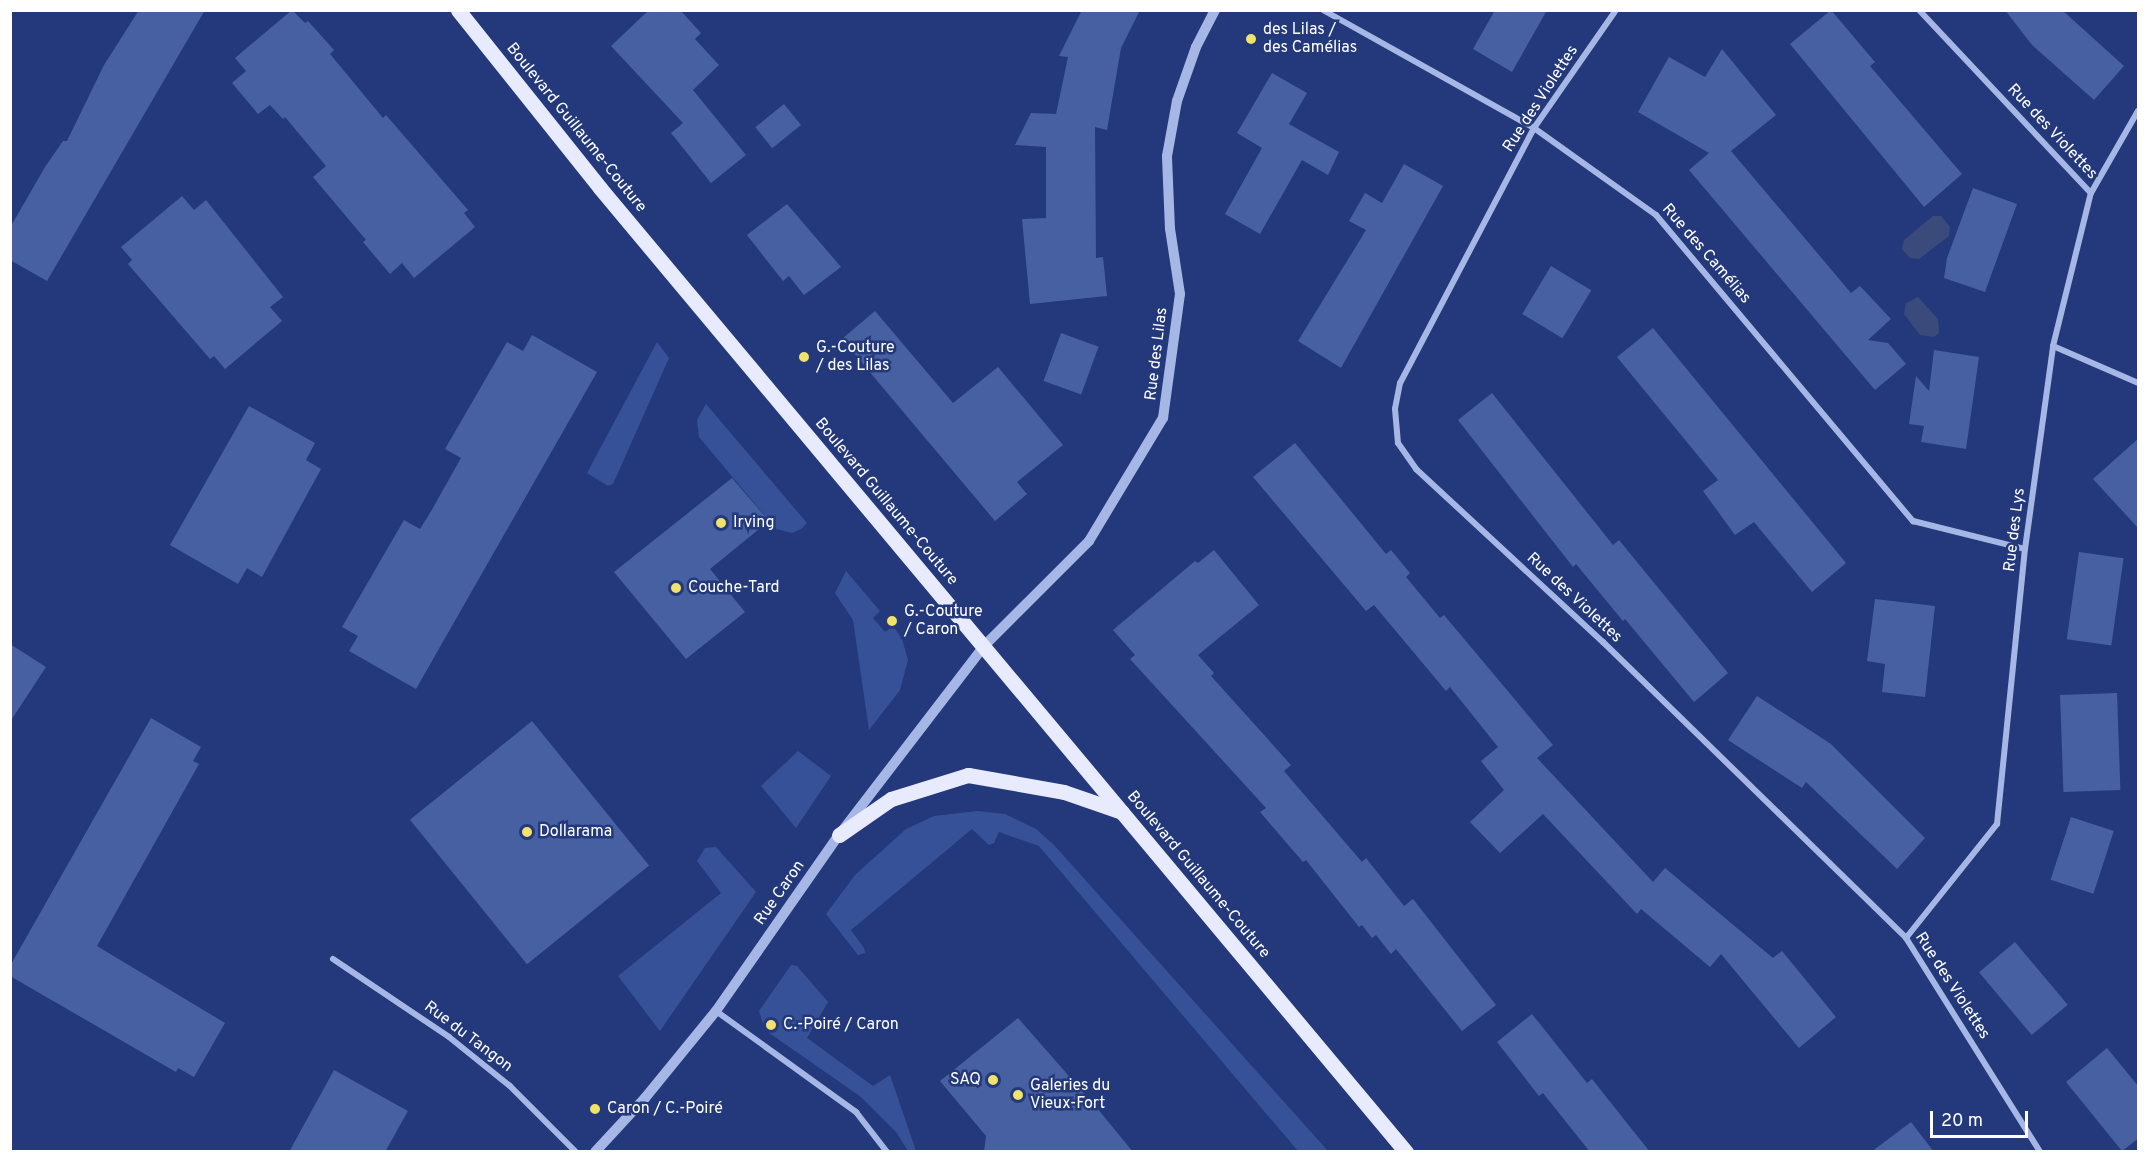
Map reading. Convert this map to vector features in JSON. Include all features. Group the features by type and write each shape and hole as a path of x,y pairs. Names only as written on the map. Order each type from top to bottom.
{"main road":[{"name":"Boulevard Guillaume-Couture","path":"458,10 600,188 1406,1152"},
{"path":"839,835 891,799 968,775 1064,792 1122,812"}],"street":[{"name":"Rue des Lilas","path":"983,647 1089,541 1163,418 1179,294 1170,229 1167,156 1177,101 1196,47 1215,10"},
{"name":"Rue des Camélias","path":"1323,10 1534,128 1656,215 1914,521 2025,549"},
{"name":"Rue des Violettes","path":"1616,10 1534,128 1400,383 1395,409 1398,442 1416,469 1603,642 1906,938 2040,1152"},
{"name":"Rue des Violettes","path":"1919,10 2091,193"},
{"name":"Rue des Lys","path":"1906,938 1997,824 2025,549 2053,346 2091,193 2139,111"},
{"path":"2053,346 2139,382"},
{"name":"Rue Caron","path":"595,1152 645,1098 716,1011 839,835 983,647"},
{"name":"Rue du Tangon","path":"333,959 458,1044 510,1086 576,1152"},
{"path":"716,1011 856,1112 887,1152"}],"shaded area":[{"path":"1933,216 1941,216 1950,227 1949,236 1919,259 1910,258 1902,249 1904,240"},
{"path":"1918,297 1938,319 1939,333 1934,337 1920,335 1904,314 1906,303"},
{"path":"657,342 669,358 613,484 608,486 587,473"},
{"path":"706,404 807,523 801,529 792,533 776,529 699,437 697,420"},
{"path":"846,571 880,611 873,618 885,632 893,626 902,639 908,660 900,690 869,730 853,620 835,593"},
{"path":"798,751 831,776 796,828 761,786"},
{"path":"978,811 1005,814 1036,829 1054,845 1328,1151 1298,1151 1039,846 999,832 994,843 989,845 972,829 851,930 864,948 865,953 858,955 826,914 855,875 906,829 934,816"},
{"path":"716,847 756,892 660,1031 618,976 721,893 697,861 705,848"},
{"path":"791,965 797,966 828,1002 807,1038 873,1086 890,1075 916,1151 908,1151 896,1132 861,1097 765,1030 759,1011"}],"building":[{"path":"139,10 205,10 47,281 10,260 11,226 45,167 63,141 67,141 104,65"},
{"path":"292,10 305,23 308,21 334,50 330,54 383,118 386,115 468,210 464,213 475,227 414,278 402,263 390,274 363,242 366,240 313,177 326,166 285,117 283,119 270,105 258,114 232,83 246,71 235,58"},
{"path":"649,10 680,10 701,33 695,39 719,65 693,90 746,155 711,183 671,133 683,123 611,46"},
{"path":"1082,10 1140,10 1121,48 1107,130 1095,127 1096,258 1103,257 1107,296 1030,304 1022,219 1046,218 1046,147 1015,145 1031,113 1056,114 1068,57 1059,56"},
{"path":"1495,10 1547,10 1512,72 1473,49"},
{"path":"1831,10 1875,62 1870,66 1962,174 1924,207 1790,44"},
{"path":"2005,10 2062,10 2124,66 2094,100 2032,45"},
{"path":"1722,49 1776,115 1731,151 1851,293 1860,286 1891,319 1868,340 1888,343 1906,364 1875,390 1689,170 1709,153 1638,112 1669,57 1705,77"},
{"path":"1272,73 1307,93 1289,124 1339,152 1328,175 1302,160 1260,234 1225,214 1262,148 1237,133"},
{"path":"784,104 801,125 772,148 755,127"},
{"path":"1404,164 1443,186 1341,368 1298,341 1366,230 1349,221 1365,193 1382,203"},
{"path":"1973,188 2017,204 1985,292 1944,278 1947,258"},
{"path":"182,196 194,210 206,200 283,297 270,307 282,321 225,369 214,356 210,359 128,264 132,260 121,247"},
{"path":"787,204 841,267 804,295 789,276 783,281 747,235"},
{"path":"1551,266 1591,290 1562,338 1522,314"},
{"path":"875,311 953,403 998,367 1063,445 1017,482 1027,494 995,521 842,339"},
{"path":"1653,328 1846,563 1812,592 1754,522 1735,535 1703,491 1718,480 1617,357"},
{"path":"1061,333 1099,347 1081,395 1044,381"},
{"path":"532,335 597,372 416,689 349,651 358,636 342,627 404,520 420,529 430,513 461,458 445,449 507,342 523,351"},
{"path":"1934,350 1979,357 1966,449 1921,442 1924,426 1909,424 1916,376 1929,391"},
{"path":"1492,393 1613,545 1619,540 1728,673 1694,702 1576,564 1573,567 1458,420"},
{"path":"249,406 315,443 306,460 321,469 262,577 247,568 238,584 170,545"},
{"path":"2139,438 2139,529 2093,479"},
{"path":"1295,443 1386,554 1391,550 1410,573 1406,577 1440,618 1444,615 1553,745 1537,758 1653,882 1665,868 1773,958 1782,951 1836,1017 1799,1048 1721,954 1710,967 1641,909 1637,914 1543,814 1500,853 1470,822 1504,790 1481,761 1498,747 1450,687 1446,691 1374,605 1366,611 1253,477"},
{"path":"732,478 769,521 710,569 745,612 686,659 614,572"},
{"path":"1214,550 1259,605 1198,655 1214,673 1211,676 1291,765 1284,771 1362,862 1366,858 1404,906 1413,899 1496,1005 1462,1031 1396,949 1391,954 1376,935 1372,938 1362,925 1359,927 1306,860 1303,862 1260,812 1266,808 1130,659 1135,655 1113,630 1195,561 1198,563"},
{"path":"2079,552 2124,558 2111,645 2067,639"},
{"path":"1875,599 1935,606 1925,697 1882,692 1885,664 1867,661"},
{"path":"10,644 46,667 10,722"},
{"path":"2117,693 2120,790 2063,792 2060,695"},
{"path":"1757,696 1831,744 1925,838 1897,869 1806,782 1802,788 1728,740"},
{"path":"151,718 201,747 193,761 199,764 97,946 225,1023 194,1077 178,1068 176,1072 10,976 10,966"},
{"path":"532,721 649,866 527,964 410,820"},
{"path":"2071,817 2114,831 2093,894 2051,880"},
{"path":"2015,942 2068,1005 2032,1035 1979,972"},
{"path":"1532,1014 1587,1083 1592,1079 1650,1152 1590,1152 1543,1093 1539,1096 1497,1042"},
{"name":"Galeries du Vieux-Fort","path":"1018,1018 1133,1152 984,1152 986,1136 940,1081"},
{"path":"2107,1048 2139,1087 2139,1138 2122,1151 2066,1082"},
{"path":"334,1070 408,1111 385,1152 289,1152"},
{"path":"1911,1122 1934,1152 1871,1152"}],"place":[{"name":"des Lilas / des Camélias","path":"1251,39"},
{"name":"G.-Couture / des Lilas","path":"804,357"},
{"name":"Irving","path":"721,523"},
{"name":"Couche-Tard","path":"676,588"},
{"name":"G.-Couture / Caron","path":"892,621"},
{"name":"Dollarama","path":"527,832"},
{"name":"C.-Poiré / Caron","path":"771,1025"},
{"name":"SAQ","path":"993,1080"},
{"name":"Galeries du Vieux-Fort","path":"1018,1095"},
{"name":"Caron / C.-Poiré","path":"595,1109"}]}
